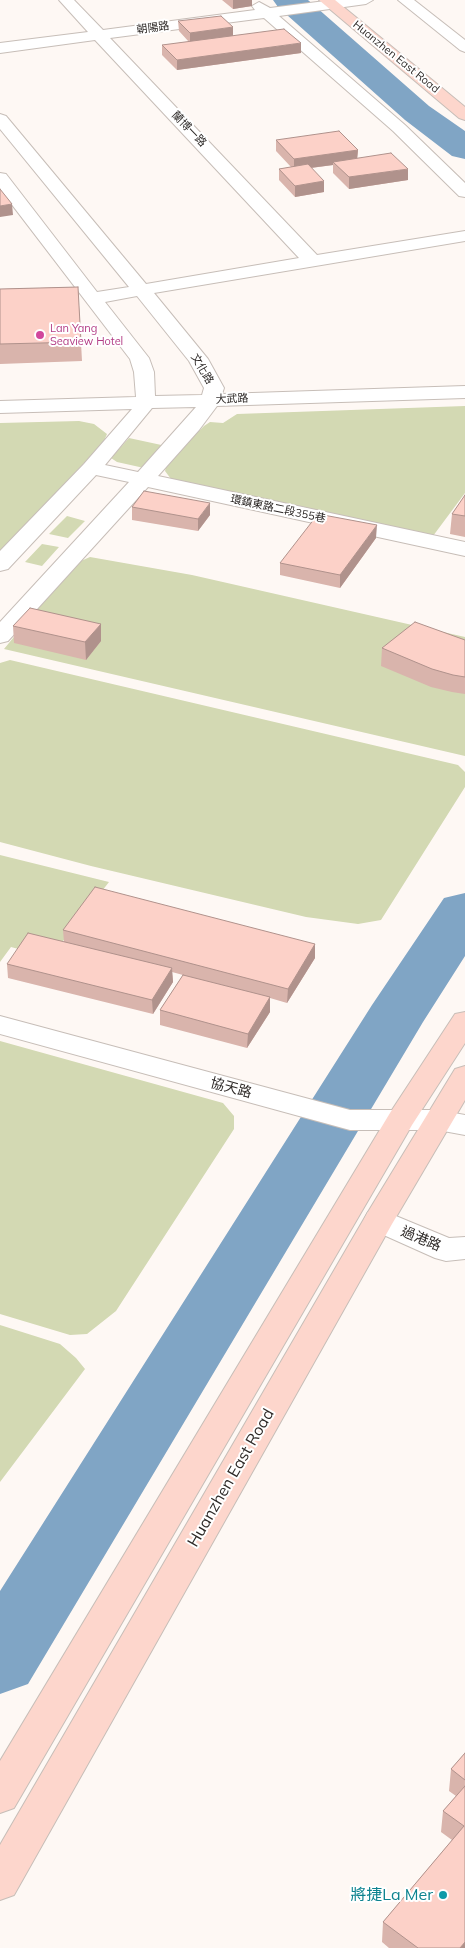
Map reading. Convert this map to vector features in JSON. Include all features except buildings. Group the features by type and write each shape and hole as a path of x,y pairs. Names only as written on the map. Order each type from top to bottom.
{"street":[{"name":"蘭博一路","path":"66,0 311,260"},
{"path":"253,0 399,128 465,192"},
{"name":"朝陽路","path":"0,48 268,14 338,2 366,0"},
{"path":"405,0 462,42"},
{"name":"Huanzhen East Road","path":"338,2 465,98"},
{"name":"Huanzhen East Road","path":"338,2 465,115"},
{"name":"文化路","path":"0,119 198,359 212,394 192,426 0,636"},
{"path":"0,178 139,358 144,372 145,396 135,418 91,468 0,564"},
{"path":"93,298 311,260 465,236"},
{"name":"大武路","path":"212,394 465,380"},
{"name":"大武路","path":"0,395 145,396 465,392"},
{"name":"大武路","path":"0,407 145,396"},
{"name":"環鎮東路二段355巷","path":"91,468 465,549"},
{"path":"0,1796 400,1120 465,1021"},
{"name":"協天路","path":"0,1025 350,1120 451,1122"},
{"name":"Huanzhen East Road","path":"0,1882 379,1220 451,1122 465,1076"},
{"name":"過港路","path":"379,1220 446,1250 465,1248"}],"green space":[{"path":"465,406 465,493 433,536 171,479 165,471 167,463 204,426 210,422 223,423 237,414"},
{"path":"79,421 94,424 107,434 103,443 0,552 0,423"},
{"path":"129,438 166,446 144,468 117,462 111,458"},
{"path":"67,516 85,521 68,538 49,534"},
{"path":"42,544 59,547 42,566 25,562"},
{"path":"90,557 192,575 465,637 465,756 4,649 74,564"},
{"path":"10,660 458,765 465,772 465,787 381,920 358,924 306,917 91,866 0,842 0,663"},
{"path":"0,855 109,882 56,950 22,950 11,947 0,962"},
{"path":"0,1041 223,1103 234,1116 234,1129 116,1311 87,1334 70,1335 0,1314"},
{"path":"0,1325 60,1344 85,1369 0,1482"}],"waterway":[{"path":"289,0 417,113 465,148"},
{"path":"0,1660 394,1019 465,911"}],"place":[{"name":"Lan Yang Seaview Hotel","path":"40,335"},
{"name":"將捷La Mer","path":"443,1895"}]}
